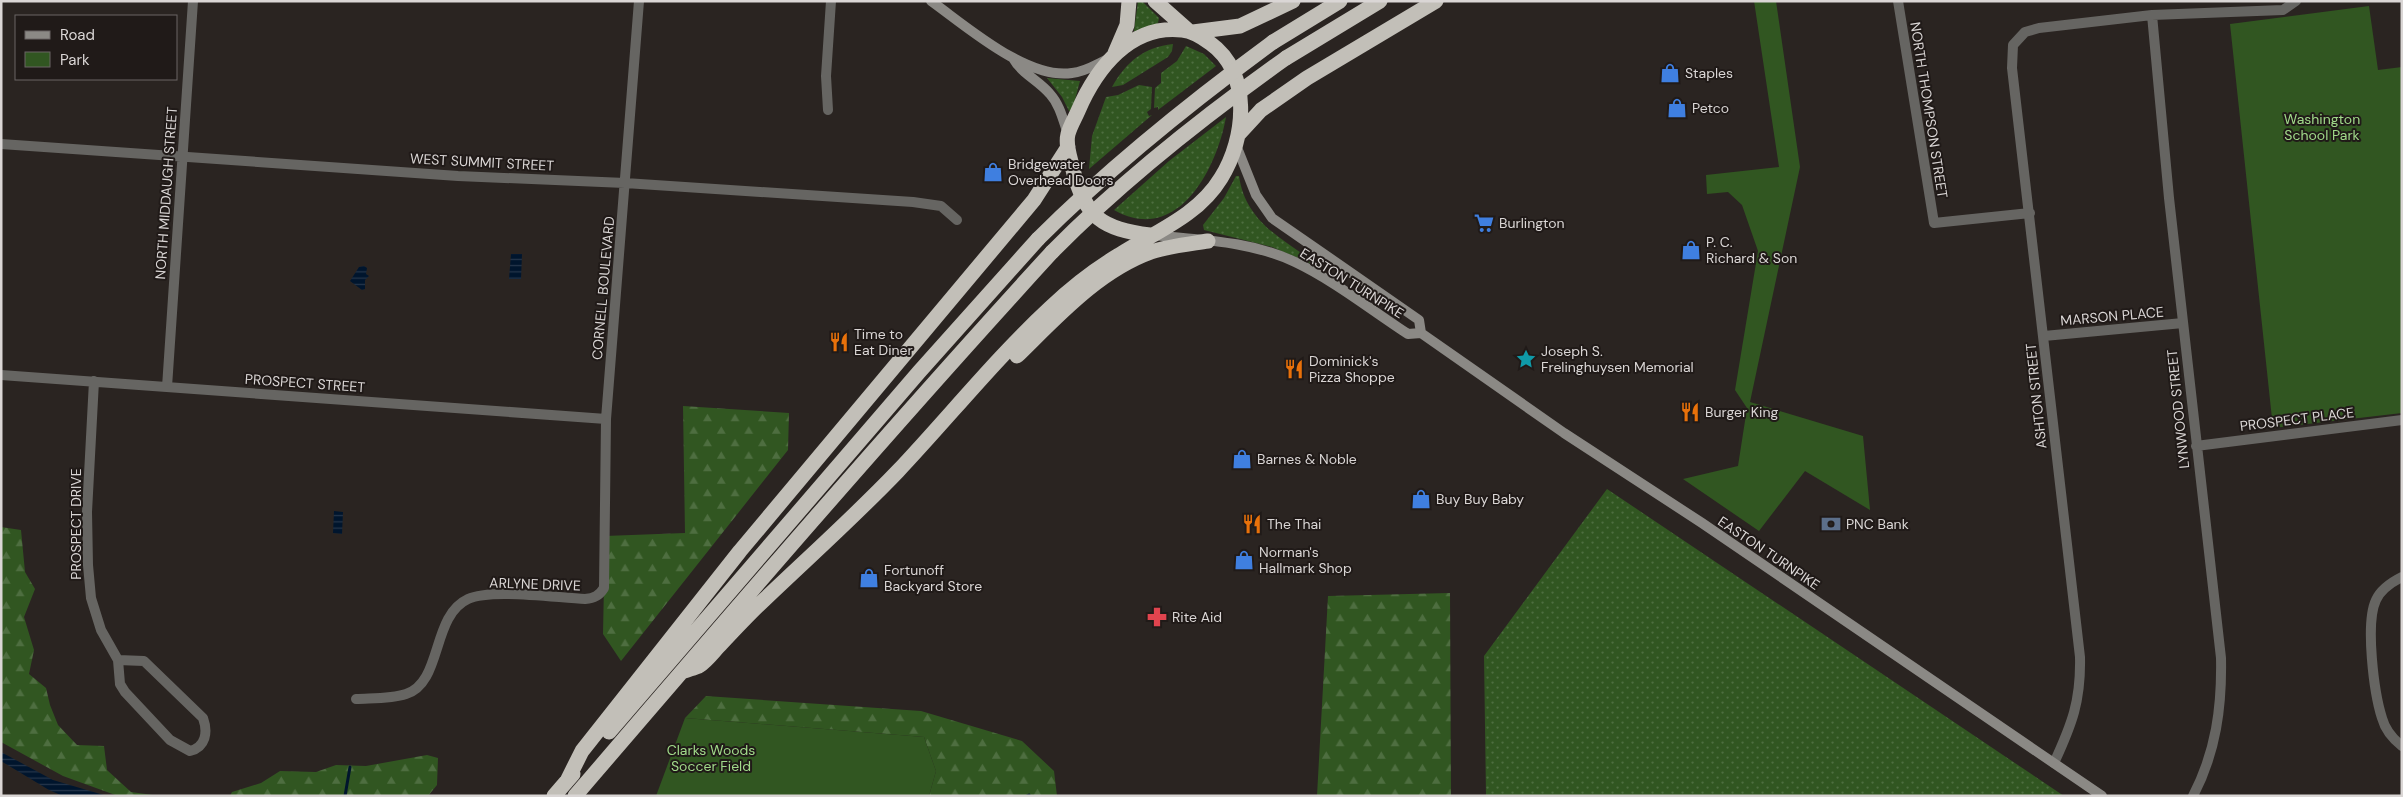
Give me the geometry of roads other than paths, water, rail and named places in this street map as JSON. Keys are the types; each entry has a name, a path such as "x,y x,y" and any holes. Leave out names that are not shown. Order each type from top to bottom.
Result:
{"highway":[{"path":"1112,57 1127,25 1129,1"},
{"path":"682,672 702,664 746,617 897,472 1049,309 1091,274 1150,235 1186,215 1205,199 1225,171 1237,140 1240,103 1235,74 1222,53 1191,31 1155,1"},
{"path":"567,781 582,751 740,551 1034,200 1068,140 1095,77 1112,57 1141,37 1154,32 1175,29 1191,31 1240,26 1292,1"},
{"path":"554,796 925,365 1038,239 1102,177 1156,130 1273,42 1340,1"},
{"path":"575,796 969,343 1052,252 1089,215 1166,147 1215,108 1286,58 1380,1"},
{"path":"1237,140 1261,110 1307,78 1436,1"},
{"path":"1068,140 1080,194 1086,206 1095,216 1118,230 1150,235"},
{"path":"985,377 1004,369 1083,294 1132,261 1164,249 1208,241"}],"main road":[{"path":"931,1 1013,58 1044,70 1062,74 1082,71 1112,57"},
{"path":"1013,58 1020,70 1050,94 1060,110 1068,140"},
{"name":"EASTON TURNPIKE","path":"1237,140 1256,195 1272,218 1418,320 1421,333"},
{"name":"EASTON TURNPIKE","path":"1150,235 1208,241 1261,250 1293,261 1313,271 1408,334 1421,333 1564,433 1702,523 2102,796"}],"street":[{"name":"NORTH MIDDAUGH STREET","path":"167,387 193,1"},
{"name":"CORNELL BOULEVARD","path":"605,577 606,419 638,1"},
{"path":"828,110 826,76 831,1"},
{"name":"NORTH THOMPSON STREET","path":"1898,1 1934,223 2030,213"},
{"path":"2152,14 2282,10 2294,3"},
{"name":"ASHTON STREET","path":"2054,763 2076,708 2080,684 2080,657 2012,55 2016,40 2031,30 2152,14"},
{"name":"LYNWOOD STREET","path":"2152,14 2183,323 2220,658 2222,692 2218,726 2211,754 2193,796"},
{"name":"WEST SUMMIT STREET","path":"1,144 458,176 625,183 912,202 941,206 957,220"},
{"name":"MARSON PLACE","path":"2044,336 2183,323"},
{"name":"PROSPECT STREET","path":"1,375 606,419"},
{"name":"PROSPECT DRIVE","path":"94,381 87,512 91,598 101,630 118,660 120,684 125,692 170,740 190,751 201,746 205,740 206,726 203,718 144,661 118,660"},
{"name":"PROSPECT PLACE","path":"2196,446 2402,420"},
{"name":"ARLYNE DRIVE","path":"356,699 406,694 422,684 445,624 456,608 468,599 489,594 585,599 601,594 605,577"},
{"path":"2402,577 2388,585 2377,598 2371,614 2370,631 2382,719 2389,733 2402,746"}],"water":[{"path":"511,254 522,254 521,279 509,279"},
{"path":"364,266 367,268 366,274 369,276 365,280 365,289 362,290 350,281 359,267"},
{"path":"334,511 343,512 342,534 333,533"},
{"path":"1,752 53,780 107,796 63,796 49,790 1,761"}],"waterway":[{"path":"345,796 350,767"}],"place":[{"name":"Staples","path":"1670,73"},
{"name":"Petco","path":"1677,108"},
{"name":"Bridgewater Overhead Doors","path":"993,172"},
{"name":"Burlington","path":"1484,223"},
{"name":"P. C. Richard & Son","path":"1691,250"},
{"name":"Time to Eat Diner","path":"839,342"},
{"name":"Joseph S. Frelinghuysen Memorial","path":"1526,359"},
{"name":"Dominick's Pizza Shoppe","path":"1294,369"},
{"name":"Burger King","path":"1690,412"},
{"name":"Barnes & Noble","path":"1242,459"},
{"name":"Buy Buy Baby","path":"1421,499"},
{"name":"The Thai","path":"1252,524"},
{"name":"PNC Bank","path":"1831,524"},
{"name":"Norman's Hallmark Shop","path":"1244,560"},
{"name":"Fortunoff Backyard Store","path":"869,578"},
{"name":"Rite Aid","path":"1157,617"}],"park label":[{"name":"Washington School Park","path":"2322,128"},
{"name":"Clarks Woods Soccer Field","path":"711,758"}]}
